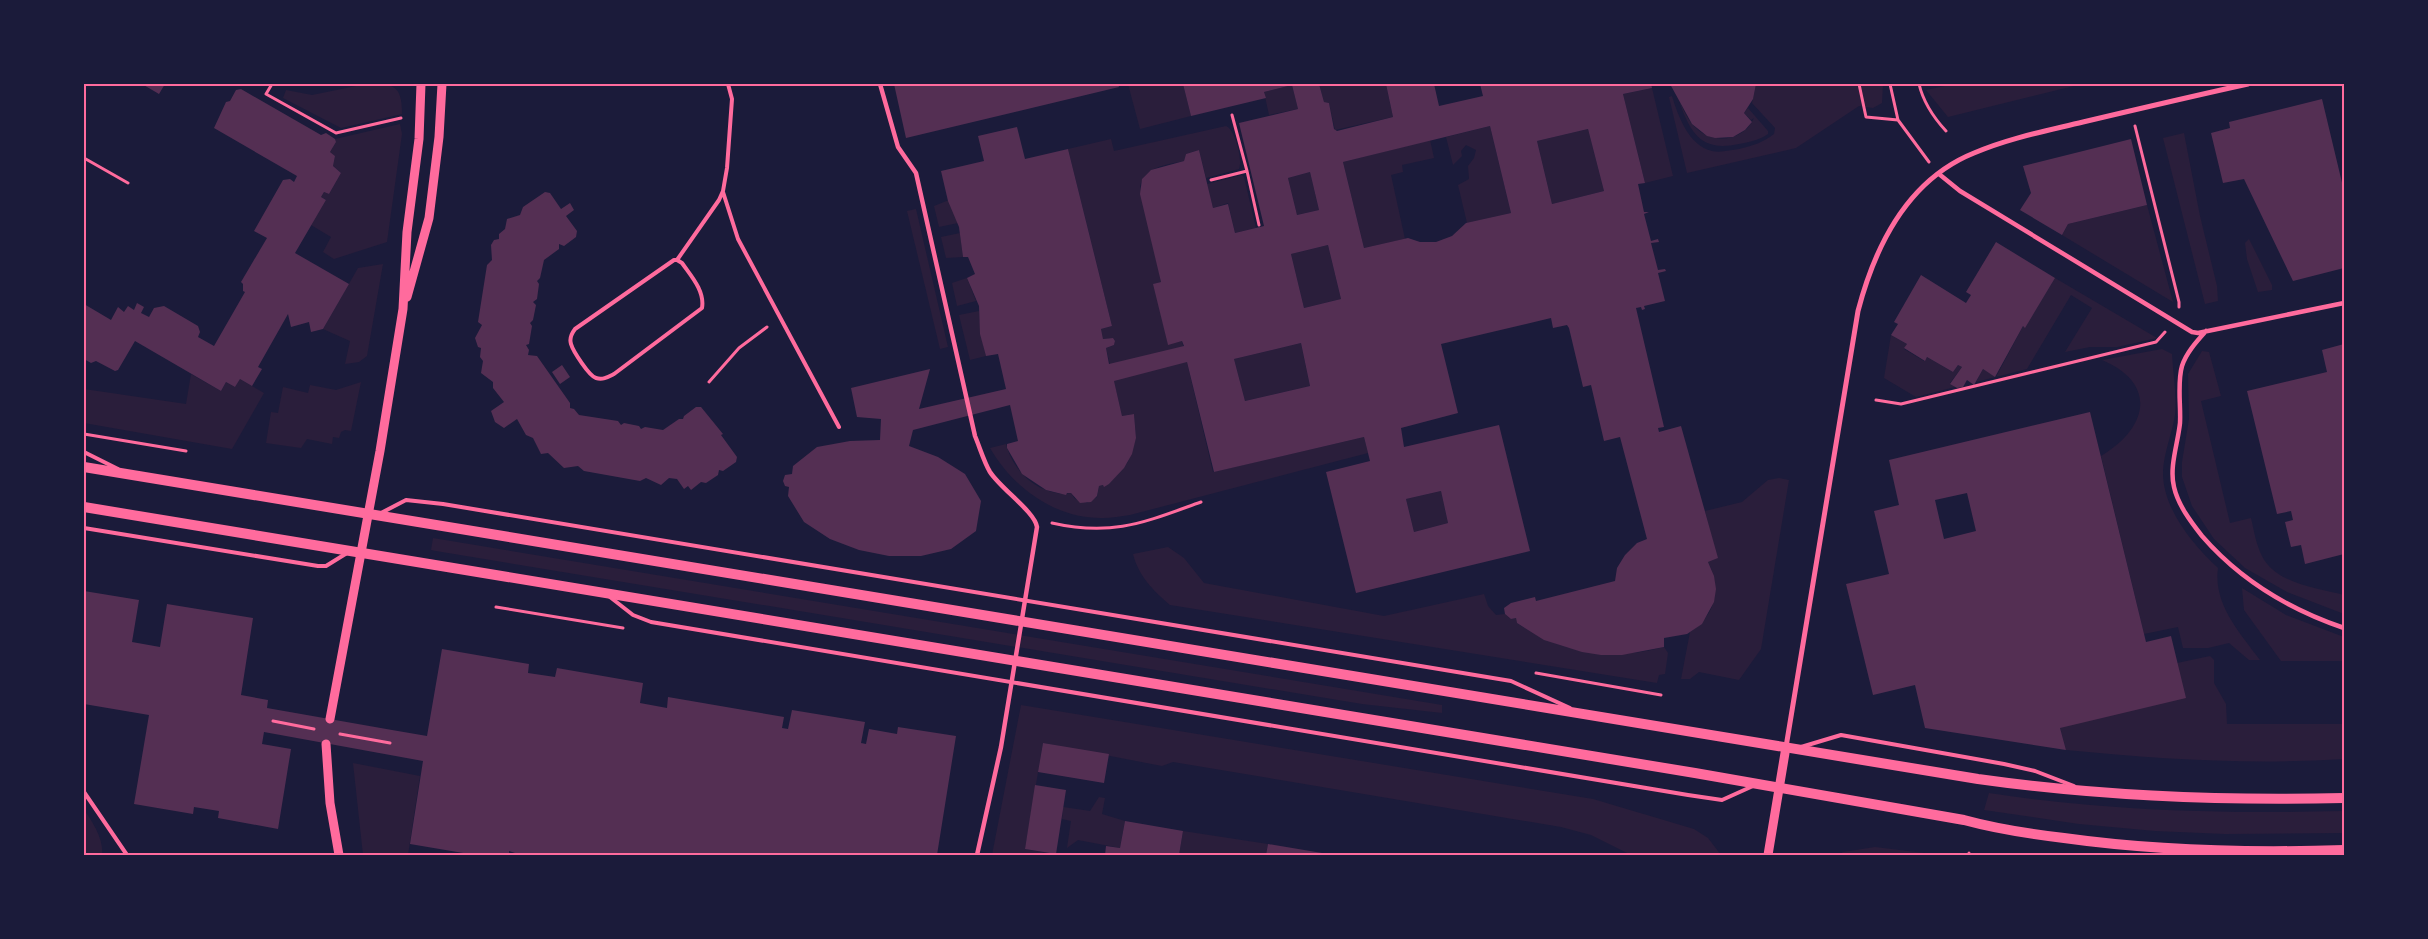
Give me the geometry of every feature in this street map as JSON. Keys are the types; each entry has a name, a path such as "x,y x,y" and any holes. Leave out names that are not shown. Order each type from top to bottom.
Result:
{"main road":[{"path":"84,467 1978,780 2088,791 2195,798 2344,798"},
{"path":"84,507 1758,784 1964,820 1998,830 2087,842 2217,851 2344,850"}],"street":[{"path":"330,719 361,553 373,514 403,309 407,232 419,138 421,84"},
{"path":"403,309 430,218 439,137 442,84"},
{"path":"880,84 898,147 916,173 975,436 990,472 1008,495 1036,520 1037,527 1000,747 977,855"},
{"path":"1768,855 1779,788 1790,748 1836,431 1864,288 1881,243 1898,214 1918,190 1972,153 2010,140 2248,84"},
{"path":"1939,174 1960,191 2192,332 2344,303"},
{"path":"2206,330 2182,365 2180,421 2172,476 2174,488 2181,504 2192,524 2217,553 2245,578 2278,601 2344,628"},
{"path":"326,744 330,803 339,855"}],"lane":[{"path":"677,260 682,263 700,290 704,300 702,308 614,374 605,378 596,378 589,374 570,343 571,335 575,329 674,260 677,260 719,200 727,168 732,98 728,84"},
{"path":"722,192 738,239 839,427"},
{"path":"84,452 129,474"},
{"path":"373,514 406,500 443,504 1511,681 1583,714"},
{"path":"84,528 318,566 326,566 350,552"},
{"path":"606,594 633,614 651,622 1688,795 1726,799 1758,784"},
{"path":"1790,748 1841,736 2004,764 2035,771 2088,791"},
{"path":"84,792 127,855"}],"path":[{"path":"272,84 266,94 336,133 401,118"},
{"path":"1859,84 1866,117 1898,120"},
{"path":"1890,84 1898,120 1939,174"},
{"path":"1919,84 1921,92 1938,122 1946,130"},
{"path":"1876,400 1901,404 2156,342 2163,336 2178,309 2179,302 2131,111"},
{"path":"1232,115 1259,225"},
{"path":"84,158 128,183"},
{"path":"1211,180 1247,171"},
{"path":"708,382 740,348 780,318"},
{"path":"84,434 186,451"},
{"path":"1036,520 1092,529 1119,528 1202,502"}],"shaded area":[{"path":"366,84 383,84 398,91 402,104 402,114 341,128 283,98 286,90 312,95"},
{"path":"1128,84 1183,84 1191,116 1140,129"},
{"path":"1319,84 1386,84 1393,117 1335,130 1329,103 1324,102"},
{"path":"1756,84 1883,84 1882,103 1873,108 1859,106 1796,148 1687,173 1669,97 1672,96 1681,121 1697,143 1712,151 1729,151 1753,145 1774,134 1775,128 1752,103"},
{"path":"1954,84 2082,84 1948,117 1926,90"},
{"path":"1292,85 1298,109 1269,115 1264,92"},
{"path":"1652,88 1673,176 1645,183 1623,94"},
{"path":"1679,101 1693,125 1711,137 1728,138 1743,132 1754,118 1751,120 1744,113 1748,108 1768,131 1768,134 1750,142 1726,146 1706,143 1693,131"},
{"path":"400,124 402,134 387,242 334,259 323,252 331,237 311,225 326,200 321,197 324,192 329,194 341,173 333,166 335,156 330,152 336,142 335,139"},
{"path":"1226,126 1232,133 1237,145 1240,159 1239,169 1206,178 1199,150 1186,154 1184,161 1164,165 1152,170 1143,179 1140,186 1161,282 1154,284 1168,344 1182,341 1213,472 1364,437 1368,453 1130,515 1106,518 1086,517 1053,507 1023,488 1000,463 990,448 1006,444 1018,469 1031,482 1048,491 1061,494 1071,493 1075,499 1087,503 1097,497 1099,486 1109,484 1128,462 1136,438 1134,414 1122,416 1106,348 1114,345 1115,341 1113,338 1103,339 1101,329 1112,326 1068,149 1111,139 1114,151"},
{"path":"1490,126 1511,213 1467,223 1458,185 1469,179 1468,166 1474,158 1476,150 1466,145 1461,151 1462,156 1453,165 1446,137"},
{"path":"1588,129 1604,191 1552,204 1537,141"},
{"path":"2184,133 2200,216 2217,286 2218,301 2205,304 2163,138"},
{"path":"1430,140 1434,158 1402,165 1403,172 1391,175 1405,239 1364,248 1343,162"},
{"path":"1310,172 1319,210 1297,215 1288,178"},
{"path":"1242,175 1256,228 1235,233 1228,203 1213,208 1207,184"},
{"path":"949,200 958,223 939,227 934,206"},
{"path":"2147,205 2173,302 2062,235 2068,224"},
{"path":"916,209 948,347 940,349 907,211"},
{"path":"960,233 963,257 946,258 941,237"},
{"path":"2249,239 2272,285 2272,290 2258,292 2247,259 2245,243"},
{"path":"1328,245 1341,299 1304,308 1291,254"},
{"path":"383,264 367,356 359,362 345,364 350,341 323,329 358,268"},
{"path":"967,278 976,301 957,306 952,283"},
{"path":"2055,278 2157,338 2117,347 2090,347 2065,352 2092,308 2071,295 2027,369 1996,377 2023,326 2025,327"},
{"path":"979,311 981,335 986,356 970,360 959,315"},
{"path":"1891,335 1907,344 1904,349 1924,361 1927,357 1953,372 1958,365 1962,367 1950,383 1955,387 1916,397 1884,378"},
{"path":"1301,343 1310,386 1245,401 1234,359"},
{"path":"2162,349 2172,354 2176,400 2175,415 2163,471 2168,499 2173,512 2189,537 2218,568 2220,594 2224,606 2237,629 2260,660 2249,660 2229,643 2208,648 2183,648 2178,627 2144,634 2101,456 2117,445 2129,433 2137,420 2140,407 2139,394 2132,381 2120,370 2102,360"},
{"path":"2202,351 2209,352 2221,396 2201,401 2230,523 2251,518 2258,547 2268,565 2287,579 2344,595 2344,614 2287,592 2245,568 2214,539 2192,506 2182,477 2182,462 2189,419 2188,374"},
{"path":"1983,369 1996,377 1976,382"},
{"path":"191,374 221,391 226,382 235,387 240,379 264,393 232,449 84,423 84,389 186,404"},
{"path":"361,382 351,431 345,430 341,432 339,438 333,437 332,444 307,439 301,448 266,443 271,412 278,413 283,387 308,393 310,385 336,390"},
{"path":"1779,478 1789,480 1761,649 1739,680 1699,672 1690,679 1681,679 1690,632 1699,626 1714,601 1715,582 1708,562 1717,558 1705,511 1742,502 1768,480"},
{"path":"1441,491 1448,523 1414,532 1406,499"},
{"path":"433,538 1442,705 1442,713 1362,704 436,551 431,550"},
{"path":"1168,547 1184,558 1204,583 1384,616 1484,594 1488,606 1496,615 1505,614 1511,619 1516,618 1517,623 1534,634 1570,648 1588,652 1625,654 1664,647 1668,653 1665,674 1659,675 1657,683 1170,605 1152,588 1143,576 1133,554"},
{"path":"2242,588 2286,615 2344,637 2344,661 2281,661 2244,610"},
{"path":"2210,656 2214,660 2214,683 2226,704 2227,724 2344,724 2344,759 2309,761 2205,760 2066,750 2060,728 2177,663"},
{"path":"1021,705 1593,799 1694,829 1708,838 1721,855 1631,855 1591,835 1561,827 1173,762 1162,766 1043,743 1025,849 1059,855 992,855"},
{"path":"353,763 420,776 408,855 363,855"},
{"path":"1989,793 2077,804 2166,810 2344,811 2344,833 2225,834 2155,831 2079,824 1984,810"},
{"path":"1099,797 1105,798 1102,814 1125,821 1120,848 1078,840 1067,848 1071,821 1062,819 1063,807 1090,811"},
{"path":"84,810 100,837 102,855 84,855"},
{"path":"1183,831 1268,844 1266,855 1179,855"},
{"path":"1875,847 1941,855 1838,855 1843,852"}],"building":[{"path":"142,84 165,84 159,94"},
{"path":"894,84 1118,84 1119,87 906,138"},
{"path":"1183,84 1319,84 1324,102 1329,103 1334,129 1337,131 1393,117 1386,84 1434,84 1439,106 1483,96 1480,84 1651,84 1652,88 1623,94 1645,183 1638,184 1644,212 1649,212 1644,214 1651,241 1658,239 1659,242 1651,243 1658,270 1665,269 1666,271 1658,273 1665,301 1644,306 1645,309 1642,310 1641,307 1636,308 1664,427 1658,428 1659,432 1681,426 1718,558 1708,562 1714,576 1716,589 1714,602 1702,624 1687,634 1664,638 1664,647 1622,655 1601,655 1582,652 1544,640 1517,623 1516,618 1511,619 1505,614 1504,608 1511,603 1535,597 1536,601 1615,581 1617,568 1625,555 1637,543 1647,539 1620,437 1604,441 1591,385 1583,387 1569,328 1567,325 1553,328 1551,318 1441,344 1458,413 1401,428 1404,447 1499,425 1530,551 1356,593 1326,472 1370,461 1364,437 1214,472 1187,362 1114,381 1122,416 1134,414 1136,438 1132,454 1124,468 1109,484 1104,487 1103,485 1099,486 1097,496 1091,502 1080,503 1071,493 1066,495 1046,490 1022,474 1007,448 1007,444 1018,441 1010,405 913,430 909,446 938,457 965,474 981,501 976,531 951,549 921,556 889,556 859,550 830,539 804,522 788,496 789,487 785,486 783,481 785,475 792,474 793,466 817,447 850,441 880,440 881,419 857,417 851,388 930,369 919,409 1006,389 998,354 986,356 980,334 979,306 967,278 975,274 968,257 963,257 959,227 948,201 941,171 984,161 978,136 1017,127 1025,159 1068,149 1112,326 1101,329 1103,339 1113,338 1115,341 1114,345 1106,348 1109,364 1184,346 1182,341 1168,345 1153,284 1161,282 1140,194 1142,179 1151,170 1184,161 1186,154 1199,150 1213,208 1228,204 1235,233 1264,226 1239,123 1298,109 1292,85 1264,92 1266,98 1191,116","holes":["1490,126 1511,213 1466,223 1452,236 1436,242 1420,242 1408,238 1364,248 1343,162","1588,129 1604,191 1552,204 1537,141","1310,172 1319,210 1297,215 1288,178","1328,245 1341,299 1304,308 1291,254","1301,343 1310,386 1245,401 1234,359","1441,491 1448,523 1414,532 1406,499"]},
{"path":"1670,84 1756,84 1753,99 1744,113 1752,122 1745,130 1733,137 1715,138 1707,136 1692,124"},
{"path":"241,89 321,135 326,133 335,139 336,142 330,152 335,156 333,166 341,173 329,194 324,192 321,197 326,200 295,253 349,284 323,329 311,332 309,322 291,327 288,314 258,367 262,369 252,386 240,379 235,387 226,382 221,391 135,341 118,370 115,371 96,361 91,363 84,359 84,304 111,320 118,307 124,312 128,306 134,310 137,303 144,307 141,313 149,317 154,308 164,306 198,326 200,332 198,337 214,346 245,292 241,282 267,238 254,231 283,180 290,179 294,182 297,176 214,128 226,102 230,101 236,90"},
{"path":"2322,99 2344,191 2344,268 2293,281 2244,179 2223,183 2211,133 2230,128 2229,122"},
{"path":"2131,139 2147,205 2068,224 2062,235 2020,210 2031,193 2023,166"},
{"path":"545,192 550,193 561,209 570,203 574,210 566,216 577,231 576,237 564,246 559,244 559,249 544,260 540,278 537,281 539,284 537,299 533,302 536,305 533,320 530,323 532,326 529,344 526,345 529,350 528,355 537,356 570,403 570,408 574,409 579,415 618,421 621,425 624,423 639,426 641,429 645,427 663,430 679,419 683,419 684,416 696,407 701,407 723,434 721,435 737,457 736,462 723,471 719,470 718,475 706,483 701,482 691,490 688,486 684,489 677,479 669,478 661,485 646,478 640,481 584,471 578,466 564,468 548,453 541,454 533,438 526,435 517,419 504,428 495,422 491,411 504,402 493,388 493,382 481,373 483,361 480,357 481,348 478,347 475,338 482,325 478,322 487,265 492,260 491,245 494,240 499,239 499,234 505,229 507,219 520,215 523,207"},
{"path":"1996,242 2055,278 2025,328 2023,326 1995,377 1983,369 1974,385 1967,380 1963,387 1957,388 1950,384 1962,367 1958,365 1953,372 1927,357 1925,361 1904,348 1907,344 1891,335 1898,324 1894,322 1921,275 1966,303 1971,295 1966,292"},
{"path":"2344,344 2344,554 2305,564 2301,545 2291,547 2285,522 2293,520 2291,511 2277,514 2247,391 2327,372 2322,350"},
{"path":"562,365 570,377 560,384 552,372"},
{"path":"2090,412 2146,642 2171,636 2186,698 2060,728 2066,750 1925,728 1915,685 1873,695 1846,584 1889,574 1874,511 1899,505 1889,460","holes":["1967,493 1976,531 1944,539 1935,500"]},
{"path":"84,591 139,600 132,642 160,647 167,604 253,618 241,695 268,700 267,708 427,736 442,649 529,664 528,673 555,677 557,668 643,683 640,703 667,708 668,697 784,717 782,728 788,729 792,710 865,722 861,743 866,744 869,729 897,734 898,727 956,736 937,855 514,855 515,853 509,851 509,855 475,855 410,844 423,761 264,732 262,744 291,749 278,829 218,818 219,811 194,807 193,814 134,804 149,715 84,704"},
{"path":"1043,743 1109,754 1104,783 1038,772"},
{"path":"1035,785 1066,790 1056,854 1025,849"},
{"path":"1125,821 1183,831 1179,855 1105,855 1106,846 1120,848"},
{"path":"1268,844 1328,854 1328,855 1266,855"}]}
